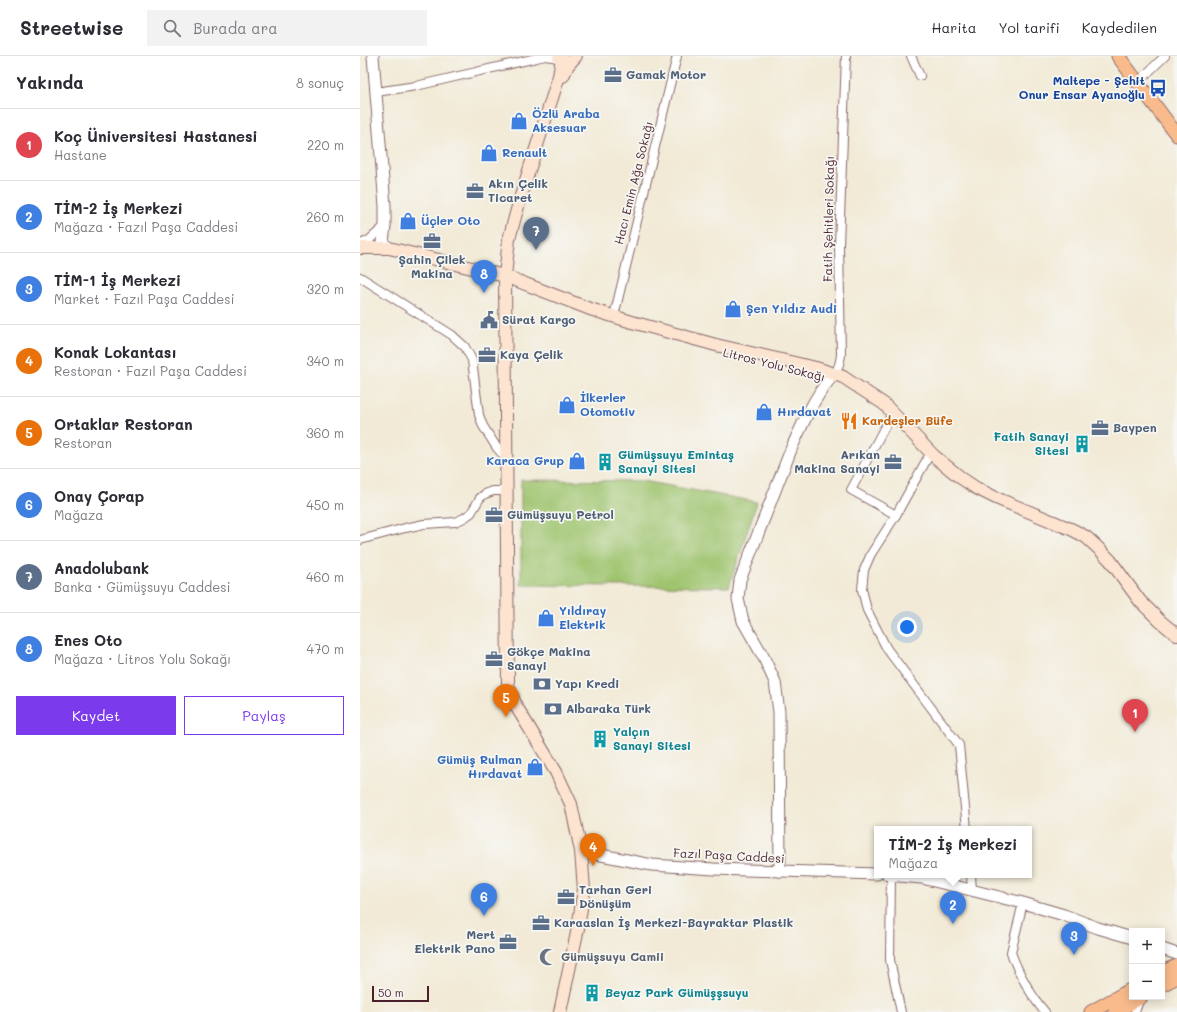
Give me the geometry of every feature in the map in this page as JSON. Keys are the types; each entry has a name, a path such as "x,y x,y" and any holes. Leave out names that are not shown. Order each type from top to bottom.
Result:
{"main road":[{"path":"539,139 568,65 576,56"},
{"path":"1118,56 1177,135"},
{"path":"560,57 562,62 559,76 508,239 505,276 508,685 516,706 556,772 571,804 581,851 584,889 578,928 560,1012"},
{"name":"Litros Yolu Sokağı","path":"360,248 389,248 505,276 510,283 526,292 613,320 638,331 729,354 812,372 843,377 884,404 934,456 971,485 1003,502 1073,530 1105,563 1135,606 1177,644"},
{"name":"Litros Yolu Sokağı","path":"833,376 843,385 868,401 889,419 927,459 955,482 982,499 1012,513 1069,536 1083,540 1097,547 1110,560 1140,601 1177,635"},
{"path":"1165,972 1177,966"},
{"path":"1165,974 1177,976"},
{"path":"1091,1012 1129,991"},
{"path":"1105,1012 1113,1005 1129,997"},
{"path":"1115,1012 1136,1000"}],"street":[{"path":"373,56 385,206 383,242 389,248"},
{"path":"376,92 416,86 545,56 560,57"},
{"name":"Hacı Emin Ağa Sokağı","path":"613,320 677,56"},
{"name":"Fatih Şehitleri Sokağı","path":"833,376 840,362 841,355 839,245 846,56"},
{"path":"911,56 920,76"},
{"path":"1137,83 1165,56"},
{"path":"360,244 368,241 385,226"},
{"path":"360,277 452,335 465,346 472,360 479,414 483,426 497,448 506,458"},
{"path":"780,871 779,712 776,689 764,658 742,621 738,599 740,580 802,425 825,385 833,376"},
{"path":"889,419 851,490 896,515"},
{"path":"927,459 896,515 871,554 864,570 862,589 867,610 887,649 959,745 967,826"},
{"path":"360,540 424,524 456,522 471,513 480,498 485,494 492,491 506,491"},
{"name":"Fazıl Paşa Caddesi","path":"581,851 652,865 714,869 874,874"},
{"path":"891,878 890,960 901,1012"},
{"path":"922,878 1023,903 1129,937"},
{"path":"971,878 972,891"},
{"path":"1023,903 1011,952 1029,990 1045,1012"},
{"path":"1165,950 1177,954"},
{"path":"1135,1012 1140,1000"}],"green space":[{"path":"521,480 643,481 757,502 729,587 521,585"}],"place":[{"name":"Gamak Motor","path":"613,75"},
{"name":"Maltepe - Şehit Onur Ensar Ayanoğlu","path":"1158,88"},
{"name":"Özlü Araba Aksesuar","path":"519,121"},
{"name":"Renault","path":"489,153"},
{"name":"Akın Çelik Ticaret","path":"475,191"},
{"name":"Üçler Oto","path":"408,221"},
{"name":"Şahin Çilek Makina","path":"432,241"},
{"name":"Anadolubank","path":"536,250"},
{"name":"Enes Oto","path":"484,293"},
{"name":"Şen Yıldız Audi","path":"733,309"},
{"name":"Sürat Kargo","path":"489,320"},
{"name":"Kaya Çelik","path":"487,355"},
{"name":"İlkerler Otomotiv","path":"567,405"},
{"name":"Hırdavat","path":"764,412"},
{"name":"Kardeşler Büfe","path":"849,421"},
{"name":"Baypen","path":"1100,428"},
{"name":"Fatih Sanayi Sitesi","path":"1082,444"},
{"name":"Karaca Grup","path":"577,461"},
{"name":"Gümüşsuyu Emintaş Sanayi Sitesi","path":"605,462"},
{"name":"Arıkan Makina Sanayi","path":"893,462"},
{"name":"Gümüşsuyu Petrol","path":"494,515"},
{"name":"Yıldıray Elektrik","path":"546,618"},
{"name":"Gökçe Makina Sanayi","path":"494,659"},
{"name":"Yapı Kredi","path":"542,684"},
{"name":"Albaraka Türk","path":"553,709"},
{"name":"Ortaklar Restoran","path":"506,717"},
{"name":"Koç Üniversitesi Hastanesi","path":"1135,732"},
{"name":"Yalçın Sanayi Sitesi","path":"600,739"},
{"name":"Gümüş Rulman Hırdavat","path":"535,767"},
{"name":"Konak Lokantası","path":"593,866"},
{"name":"Tarhan Geri Dönüşüm","path":"566,897"},
{"name":"Onay Çorap","path":"484,916"},
{"name":"Karaaslan İş Merkezi-Bayraktar Plastik","path":"541,923"},
{"name":"TİM-2 İş Merkezi","path":"953,924"},
{"name":"Mert Elektrik Pano","path":"508,942"},
{"name":"TİM-1 İş Merkezi","path":"1074,955"},
{"name":"Gümüşsuyu Camii","path":"548,957"},
{"name":"Beyaz Park Gümüşşsuyu","path":"592,993"}]}
